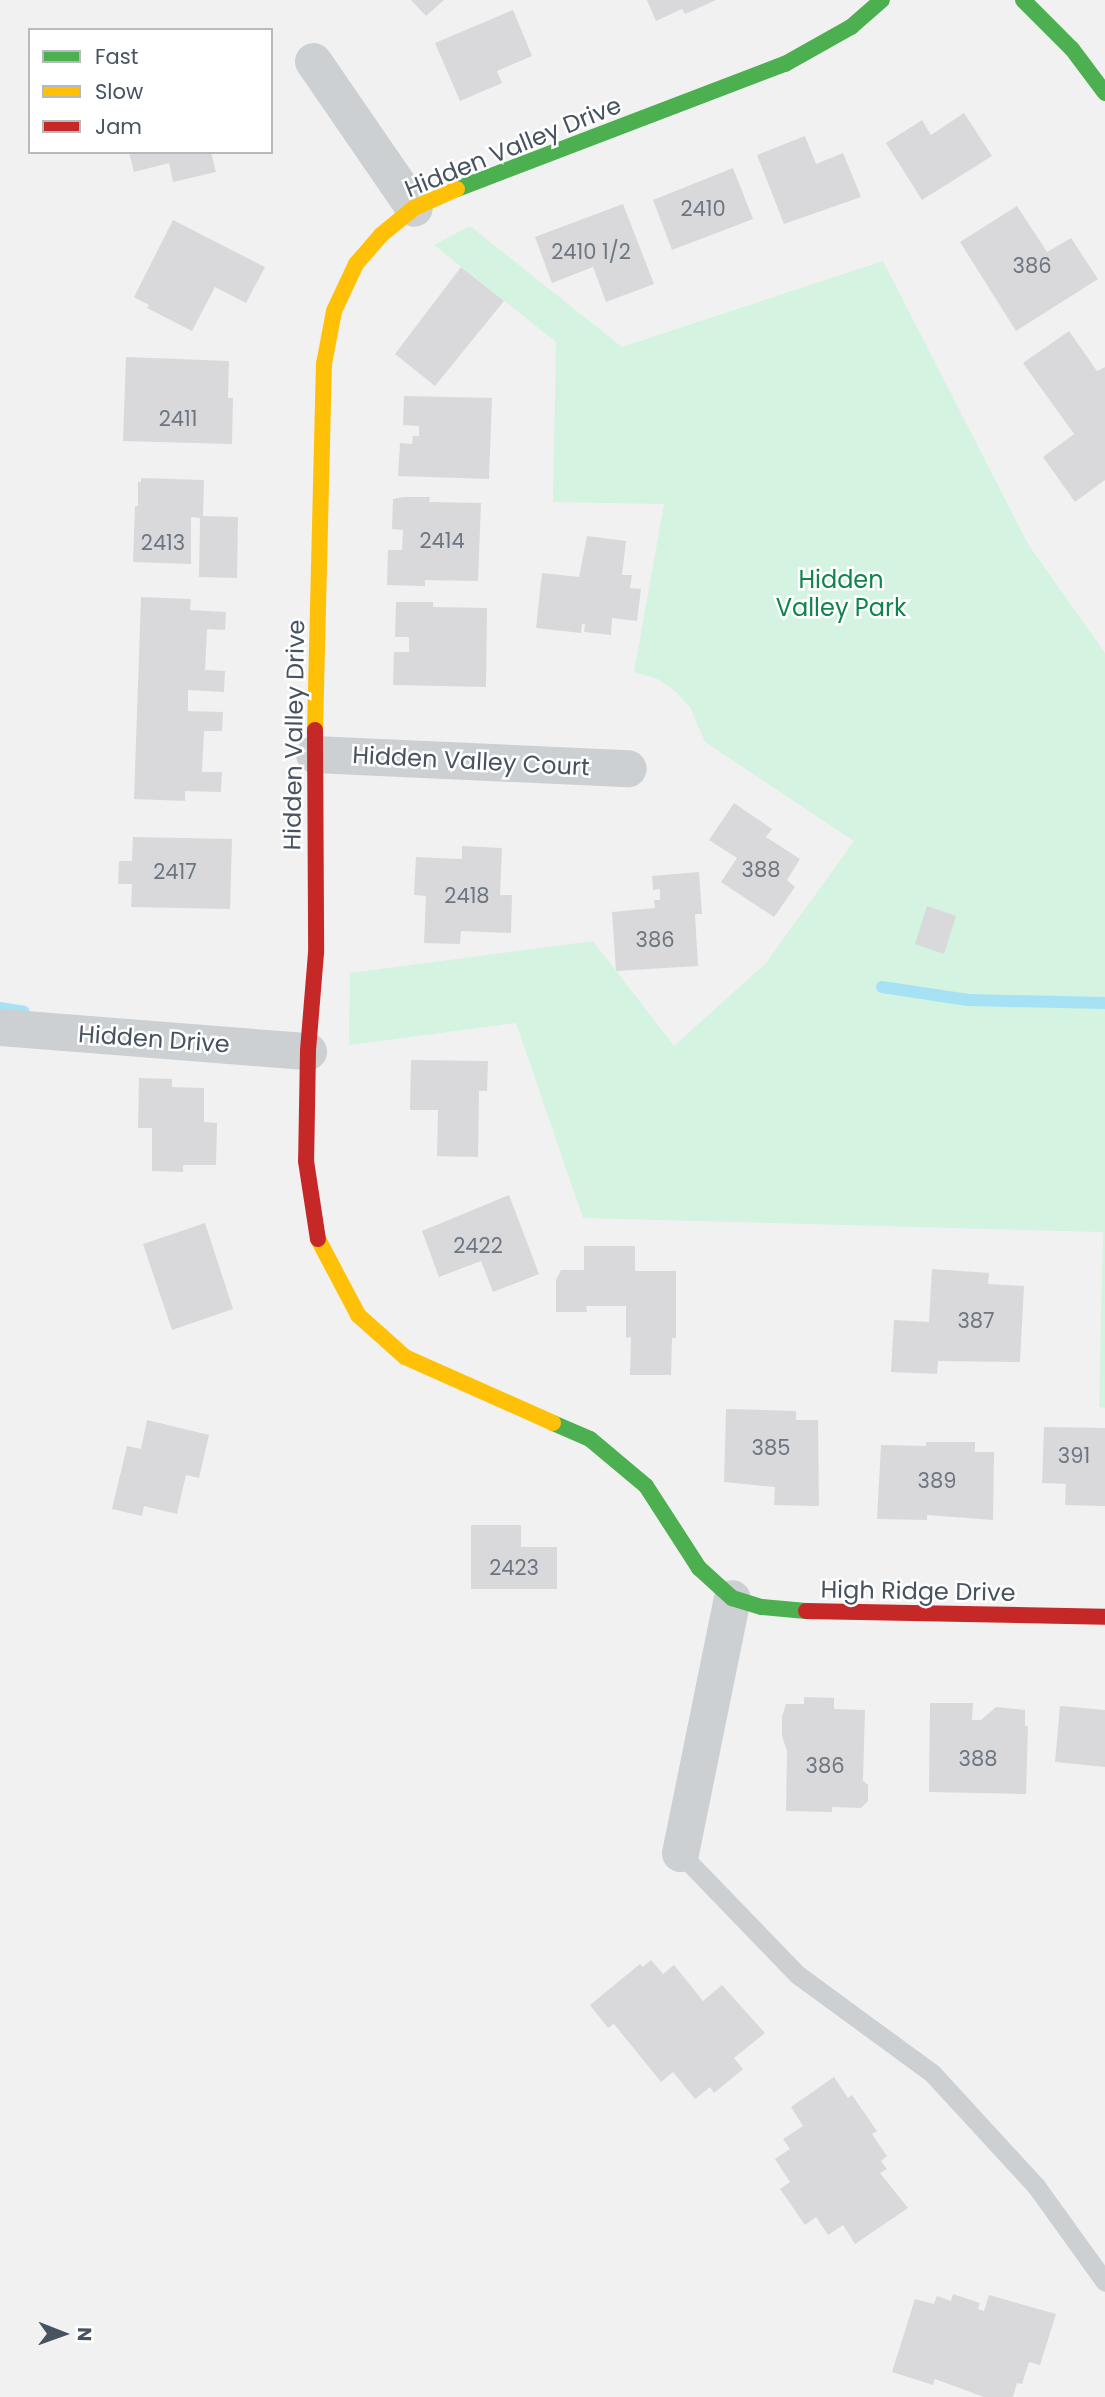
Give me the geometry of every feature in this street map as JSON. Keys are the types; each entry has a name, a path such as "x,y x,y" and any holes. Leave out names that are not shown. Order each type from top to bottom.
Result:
{"street":[{"name":"Hidden Valley Drive","path":"732,1598 699,1568 646,1486 590,1439 405,1357 358,1315 319,1246 306,1161 308,1051 316,953 314,754 324,364 334,311 356,264 381,235 414,208 475,181 785,64 851,27 882,0"},
{"path":"1023,0 1072,49 1105,93"},
{"path":"313,61 414,208"},
{"name":"Hidden Valley Court","path":"314,754 628,768"},
{"name":"Hidden Drive","path":"0,1027 308,1051"},
{"path":"680,1853 732,1598"},
{"name":"High Ridge Drive","path":"732,1598 762,1607 796,1611 1105,1618"}],"lane":[{"path":"680,1853 798,1975 932,2073 1036,2186 1105,2282"}],"green space":[{"name":"Hidden Valley Park","path":"470,226 622,347 883,261 1028,544 1105,653 1105,1408 1099,1407 1103,1232 583,1218 516,1023 349,1045 350,973 593,941 674,1046 766,963 854,841 705,742 690,707 675,691 658,679 634,672 664,504 553,502 556,342 434,245"}],"building":[{"path":"411,0 444,0 426,16"},
{"path":"647,0 716,0 685,14 682,9 656,21"},
{"path":"513,10 532,56 497,71 502,83 460,101 435,43"},
{"path":"964,113 992,156 922,200 886,143 922,120 931,135"},
{"path":"805,136 816,164 843,153 861,197 784,224 757,155"},
{"path":"130,154 212,154 216,172 173,182 169,163 134,172"},
{"path":"733,168 753,219 672,250 653,200"},
{"path":"623,204 654,284 606,302 593,267 552,283 535,237"},
{"path":"1017,206 1047,252 1071,238 1098,279 1016,331 960,242"},
{"path":"173,220 265,267 246,303 215,287 192,331 147,308 149,305 134,297"},
{"path":"461,267 504,301 435,386 395,354"},
{"path":"1069,331 1097,371 1105,367 1105,480 1075,502 1043,457 1074,434 1023,363"},
{"path":"126,357 229,361 228,398 233,398 232,444 123,441"},
{"path":"404,396 492,398 489,479 398,476 400,443 412,444 413,436 419,436 419,426 403,425"},
{"path":"141,478 204,480 203,516 238,517 237,578 199,577 200,518 191,517 191,564 133,562 135,506 138,506 138,482 141,482"},
{"path":"430,497 429,502 481,503 478,581 425,580 425,586 387,585 388,550 402,550 403,530 392,529 393,499"},
{"path":"587,536 626,541 622,575 632,575 630,588 641,589 637,621 612,618 611,635 584,632 585,624 582,624 581,633 536,628 542,573 579,577"},
{"path":"141,597 191,599 190,610 226,612 225,630 207,629 205,670 225,671 224,692 188,690 188,711 223,712 222,731 204,731 202,772 222,772 221,792 185,791 185,801 134,799"},
{"path":"396,602 433,602 433,607 487,608 486,687 393,685 394,652 409,652 409,637 395,637"},
{"path":"734,803 772,829 766,837 800,859 787,880 795,887 774,917 721,882 737,858 709,840"},
{"path":"133,837 232,839 230,909 131,907 132,884 118,884 119,861 132,861"},
{"path":"462,846 502,848 500,895 512,895 511,933 461,931 460,944 424,943 426,896 414,895 416,857 462,859"},
{"path":"699,872 702,914 695,914 698,966 616,971 612,912 655,908 654,900 660,900 660,889 653,890 652,876"},
{"path":"927,906 956,916 944,954 915,944"},
{"path":"411,1060 488,1061 487,1091 479,1091 478,1157 437,1156 438,1110 410,1110"},
{"path":"139,1078 172,1079 172,1087 204,1088 204,1122 217,1123 216,1165 183,1165 183,1172 152,1171 152,1128 138,1128"},
{"path":"509,1195 539,1274 493,1292 481,1261 439,1277 422,1231"},
{"path":"205,1223 233,1309 172,1330 143,1244"},
{"path":"584,1246 635,1246 635,1271 676,1271 676,1338 672,1338 671,1375 630,1375 631,1337 626,1338 626,1306 586,1306 587,1312 556,1312 556,1280 561,1270 584,1270"},
{"path":"932,1269 989,1273 988,1284 1024,1286 1020,1362 938,1361 937,1374 891,1372 894,1320 929,1322"},
{"path":"726,1409 796,1411 796,1420 818,1420 819,1506 774,1505 775,1487 724,1482"},
{"path":"147,1420 209,1435 199,1478 186,1475 177,1514 144,1506 142,1516 112,1509 127,1446 141,1449"},
{"path":"1044,1427 1105,1428 1105,1506 1065,1505 1066,1484 1042,1483"},
{"path":"926,1442 975,1442 975,1452 994,1452 993,1520 927,1515 927,1520 877,1519 881,1445 926,1446"},
{"path":"471,1525 521,1525 521,1547 557,1547 557,1589 471,1589"},
{"path":"804,1697 834,1698 834,1709 865,1710 863,1781 868,1785 868,1801 861,1808 832,1807 832,1812 786,1811 787,1751 782,1736 782,1717 786,1704 804,1704"},
{"path":"930,1703 973,1703 972,1720 981,1720 996,1707 1025,1710 1025,1726 1028,1726 1026,1794 929,1792"},
{"path":"1060,1706 1105,1710 1105,1767 1055,1762"},
{"path":"651,1960 663,1974 674,1965 703,2001 722,1985 765,2033 734,2058 743,2069 714,2093 710,2087 695,2099 673,2072 661,2082 614,2024 608,2028 590,2005 640,1964 643,1967"},
{"path":"834,2077 848,2098 852,2095 877,2131 872,2134 887,2156 881,2161 887,2169 880,2173 908,2208 855,2244 843,2225 828,2235 816,2217 805,2225 780,2189 790,2182 775,2159 790,2149 783,2139 803,2126 791,2107"},
{"path":"953,2294 980,2303 978,2309 984,2311 989,2295 1056,2314 1040,2365 1029,2362 1022,2384 1017,2383 1013,2397 984,2397 935,2379 933,2385 892,2372 915,2299 934,2304 937,2296 951,2301"}],"waterway":[{"path":"882,987 968,1000 1105,1003"},
{"path":"0,1008 24,1012"}],"traffic: fast":[{"path":"457,189 785,64 851,27 882,0"},
{"path":"1023,0 1072,49 1105,93"},
{"path":"553,1423 590,1439 646,1486 699,1568 732,1598 762,1607 806,1611"}],"traffic: slow":[{"path":"315,730 324,364 334,311 356,264 381,235 414,208 457,189"},
{"path":"318,1239 358,1315 405,1357 553,1423"}],"traffic: jam":[{"path":"315,730 316,953 308,1051 306,1161 318,1239"},
{"path":"806,1611 1105,1617"}]}
